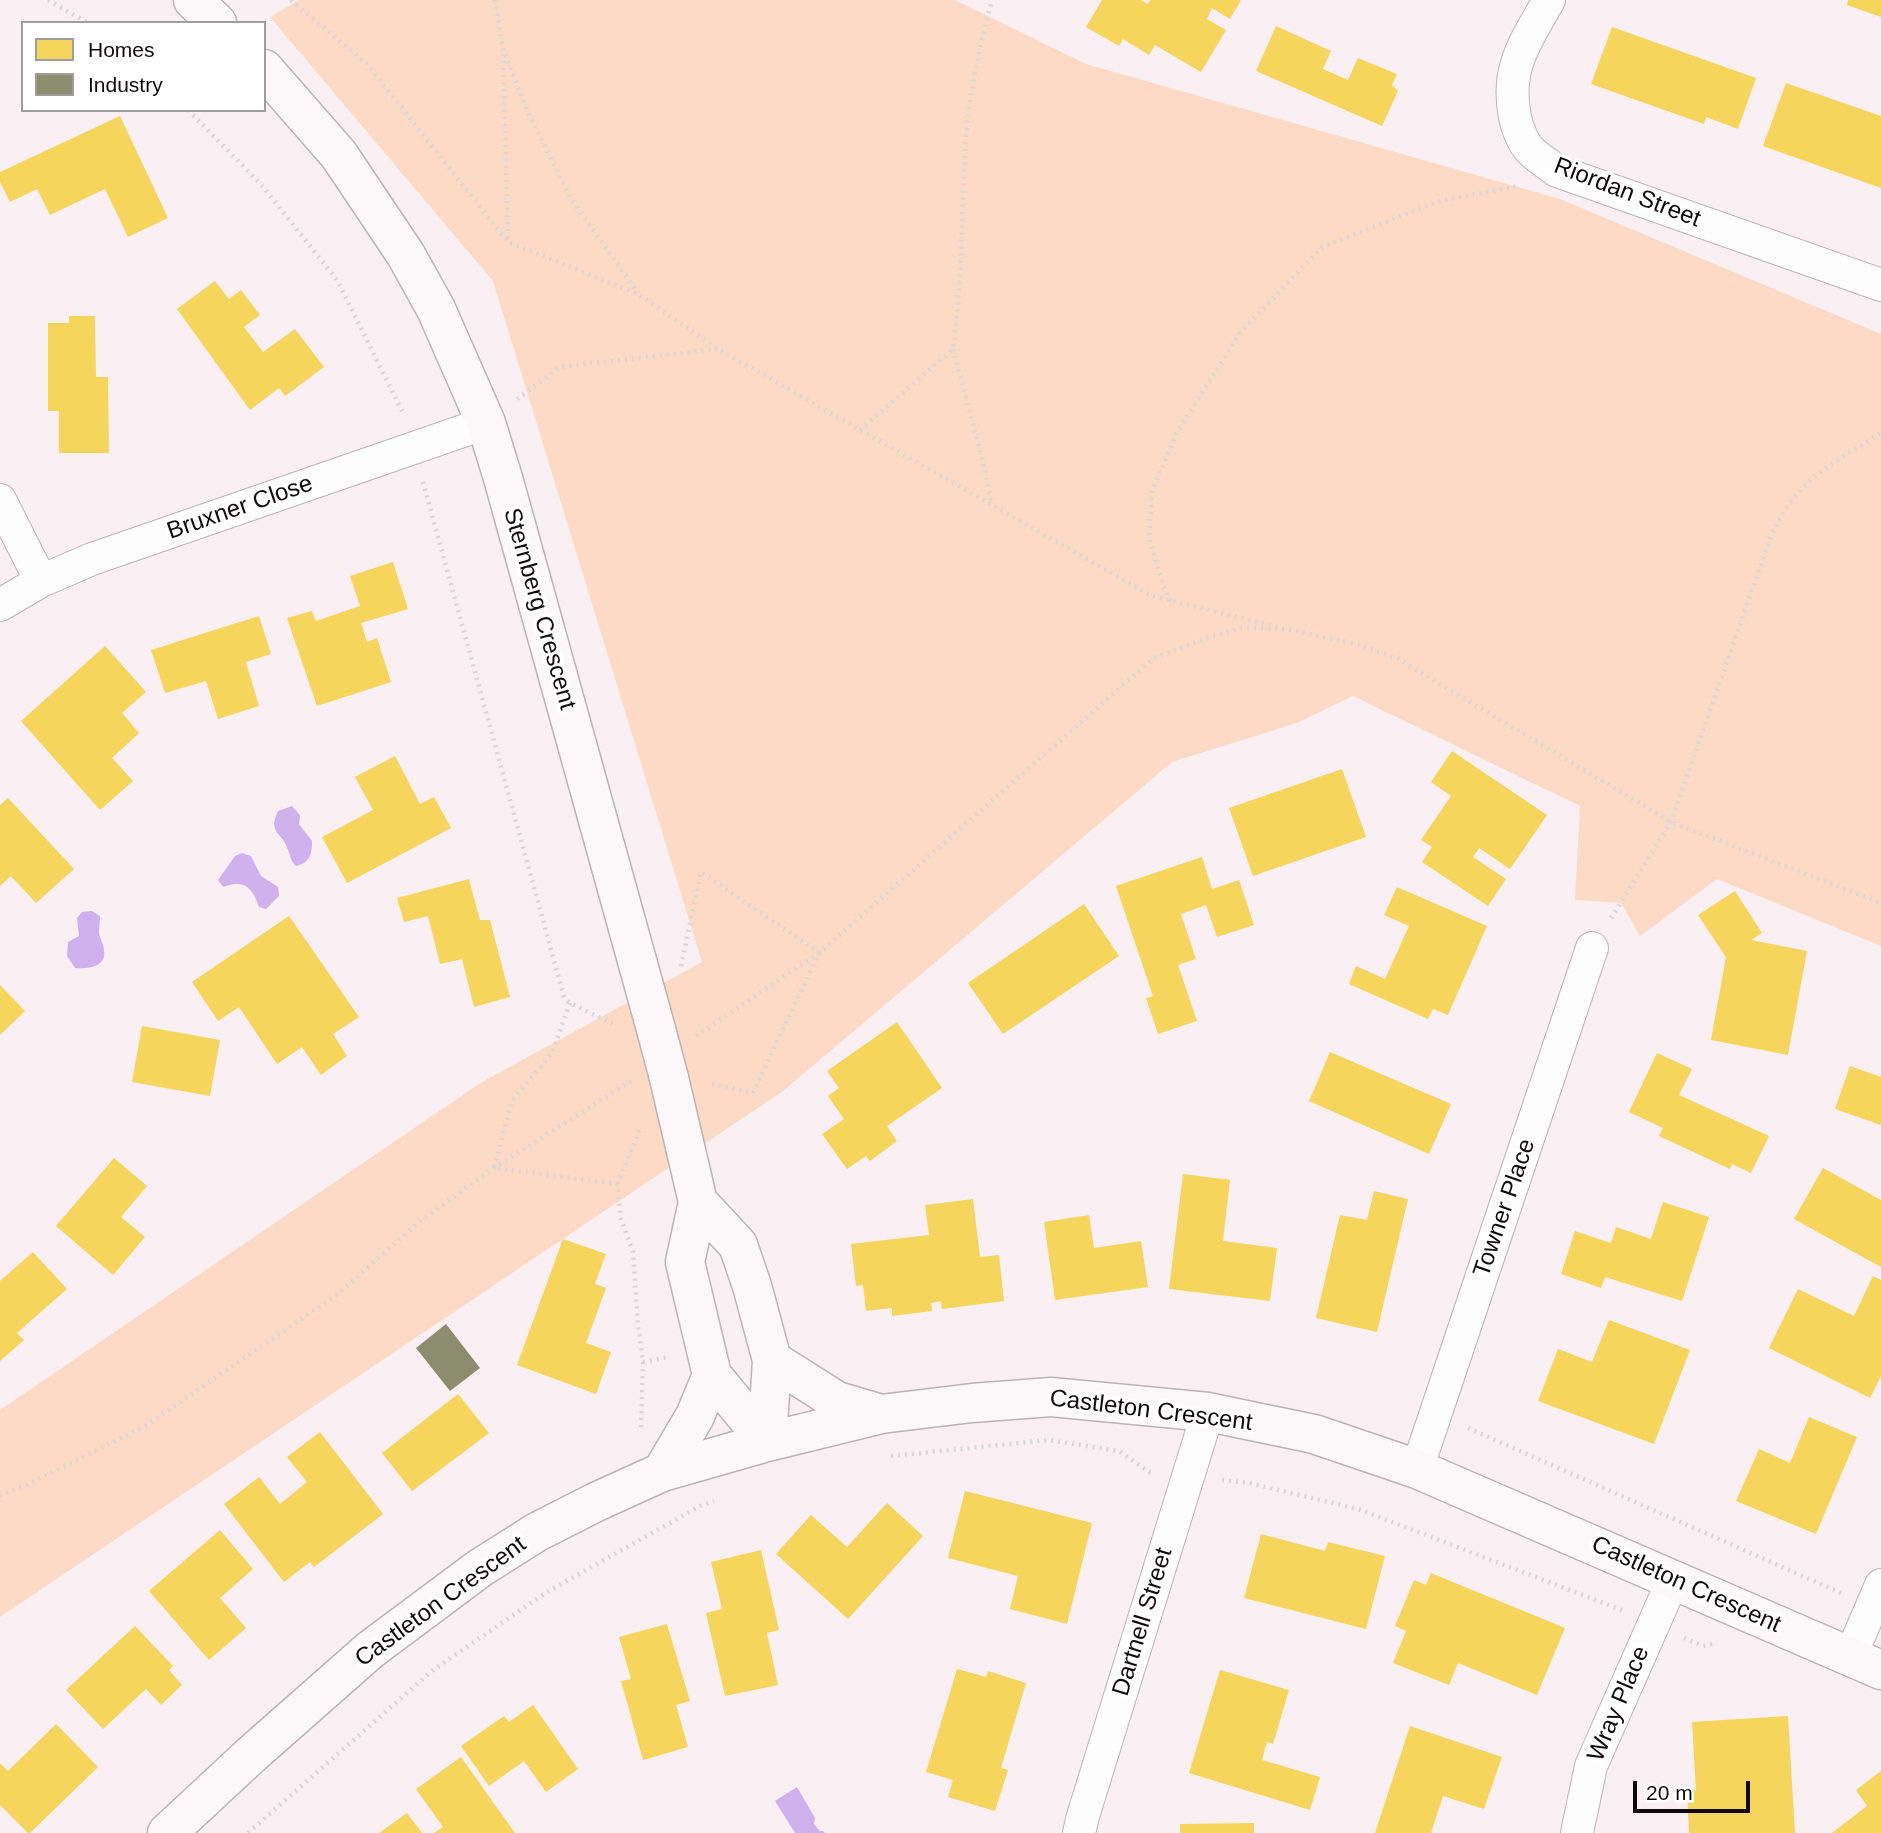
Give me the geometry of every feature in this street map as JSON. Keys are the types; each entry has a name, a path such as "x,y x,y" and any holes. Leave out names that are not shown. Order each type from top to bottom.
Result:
{"street":[{"path":"193,0 215,21"},
{"name":"Riordan Street","path":"1549,0 1521,48 1513,74 1511,100 1517,127 1529,150 1557,171 1881,285"},
{"name":"Sternberg Crescent","path":"266,71 339,155 406,255 436,309 486,423 668,1080 698,1202 685,1262 712,1375 767,1441"},
{"name":"Bruxner Close","path":"0,605 41,581 92,559 486,423"},
{"path":"0,500 41,581"},
{"name":"Towner Place","path":"1417,1469 1592,948"},
{"name":"Sternberg Crescent","path":"698,1202 738,1245 752,1286 772,1360 767,1441"},
{"path":"772,1360 837,1401 881,1414"},
{"path":"657,1474 695,1416 712,1375"},
{"name":"Castleton Crescent","path":"167,1833 370,1650 480,1568 537,1532 657,1474 767,1441 881,1414 971,1403 1051,1397 1208,1412 1314,1434 1417,1469 1865,1664"},
{"name":"Dartnell Street","path":"1079,1833 1208,1412"},
{"name":"Wray Place","path":"1577,1833 1591,1766 1673,1580"},
{"path":"1865,1664 1881,1585"}],"path":[{"path":"48,0 85,21"},
{"path":"291,0 367,64 508,242 638,294 718,349 1153,596 1364,646 1398,659 1671,822 1881,903"},
{"path":"495,0 503,48 508,242"},
{"path":"992,0 975,67 966,135 959,311 953,349 992,505"},
{"path":"503,48 528,112 571,199 638,294"},
{"path":"190,112 260,183 337,280 405,417 564,997 570,1003 655,1033 819,953 1154,659 1241,628 1287,629"},
{"path":"1171,601 1149,538 1153,491 1176,433 1239,334 1322,247 1440,201 1572,176"},
{"path":"486,423 560,368 718,349"},
{"path":"860,430 953,349"},
{"path":"1592,948 1671,822 1778,520 1789,502 1818,472 1881,433"},
{"path":"679,975 701,872 819,953"},
{"path":"0,1496 145,1426 338,1294 419,1222 494,1168 668,1080 753,1093 819,953"},
{"path":"494,1168 512,1101 552,1053 570,1003"},
{"path":"645,1121 617,1184 621,1219 633,1252 643,1362 641,1442 657,1474 671,1522"},
{"path":"494,1168 617,1184"},
{"path":"884,1456 1048,1440 1119,1451 1149,1472 1249,1483 1358,1509 1613,1605 1703,1646 1715,1642"},
{"path":"248,1833 433,1670 547,1592 700,1506 726,1497"}],"shaded area":[{"path":"299,0 955,0 1086,64 1560,199 1881,334 1881,946 1717,879 1640,936 1621,903 1575,900 1580,806 1353,696 1297,723 1172,762 783,1091 0,1617 0,1410 482,1082 702,962 493,281 270,17"},
{"path":"292,806 300,815 299,824 312,841 309,857 296,866 274,824 278,811"},
{"path":"242,853 251,856 261,876 278,887 279,896 266,909 259,907 254,894 247,886 237,884 223,887 218,880 235,856"},
{"path":"92,911 100,916 99,933 103,960 96,966 75,968 67,956 68,942 79,936 77,918 82,912"},
{"path":"797,1787 815,1818 814,1824 825,1833 795,1833 775,1801"}],"building: Homes":[{"path":"1102,0 1141,0 1148,4 1150,0 1241,0 1230,19 1212,8 1207,19 1226,30 1201,72 1155,45 1149,55 1123,39 1119,46 1086,27"},
{"path":"1848,0 1881,0 1881,17 1847,5"},
{"path":"1276,26 1331,51 1323,69 1348,80 1358,58 1397,74 1392,85 1398,91 1382,126 1256,71"},
{"path":"1612,27 1756,78 1738,129 1706,117 1704,124 1591,84"},
{"path":"1786,83 1881,116 1881,188 1763,146"},
{"path":"120,116 168,218 128,237 105,189 50,215 37,189 10,202 0,182 0,172"},
{"path":"215,281 229,299 241,290 260,315 244,327 263,352 295,329 324,367 285,396 279,388 250,410 177,309"},
{"path":"69,316 95,316 96,377 108,377 109,453 59,453 59,411 48,411 48,323 69,323"},
{"path":"393,562 408,609 361,623 367,642 377,638 391,682 317,706 287,618 312,611 316,621 360,606 350,576"},
{"path":"259,616 271,654 246,662 259,706 218,719 206,681 165,693 151,650"},
{"path":"105,646 146,692 122,713 139,733 112,758 133,781 100,810 21,721"},
{"path":"1452,751 1547,815 1510,869 1479,848 1473,857 1506,879 1488,906 1422,862 1432,847 1421,840 1451,796 1431,782"},
{"path":"395,756 420,804 434,797 451,828 347,883 322,837 373,810 355,777"},
{"path":"1342,769 1366,837 1253,876 1229,808"},
{"path":"8,798 74,869 36,903 11,876 0,886 0,805"},
{"path":"1202,857 1212,889 1239,880 1254,925 1217,937 1206,905 1181,914 1196,959 1178,965 1197,1021 1158,1034 1146,998 1153,996 1116,886"},
{"path":"469,879 480,920 490,920 510,997 474,1007 462,959 440,964 428,916 404,922 397,898"},
{"path":"1397,887 1487,926 1448,1015 1433,1009 1428,1019 1349,984 1356,966 1385,979 1409,926 1384,915"},
{"path":"1735,891 1762,933 1751,940 1807,951 1788,1055 1711,1040 1726,957 1698,915"},
{"path":"1084,904 1119,956 1003,1034 968,983"},
{"path":"289,916 359,1017 333,1034 347,1056 321,1075 302,1047 277,1064 239,1007 218,1021 192,982"},
{"path":"0,985 25,1011 0,1035"},
{"path":"897,1022 942,1088 887,1126 897,1141 870,1161 866,1156 847,1169 822,1134 844,1119 828,1096 839,1088 827,1071"},
{"path":"142,1026 220,1040 210,1096 132,1082"},
{"path":"1330,1052 1451,1104 1429,1154 1309,1101"},
{"path":"1657,1053 1692,1069 1679,1095 1769,1136 1751,1173 1732,1164 1730,1169 1659,1136 1663,1128 1629,1112"},
{"path":"1850,1066 1881,1077 1881,1125 1835,1109"},
{"path":"114,1158 147,1186 121,1217 145,1237 113,1275 56,1226"},
{"path":"1823,1168 1881,1200 1881,1267 1794,1219"},
{"path":"1183,1174 1230,1180 1223,1241 1277,1248 1270,1301 1169,1289"},
{"path":"1374,1191 1408,1199 1377,1332 1316,1318 1340,1215 1367,1220"},
{"path":"973,1199 980,1257 999,1255 1004,1301 942,1309 941,1301 931,1303 932,1311 892,1316 892,1308 866,1311 863,1285 856,1286 851,1244 929,1235 925,1205"},
{"path":"1663,1202 1709,1217 1682,1301 1605,1277 1601,1288 1561,1274 1575,1231 1611,1243 1616,1227 1651,1239"},
{"path":"1089,1215 1094,1248 1141,1241 1148,1287 1055,1300 1044,1222"},
{"path":"563,1239 606,1254 595,1284 606,1288 586,1343 611,1352 596,1394 517,1365"},
{"path":"33,1252 67,1289 17,1333 24,1340 0,1361 0,1281"},
{"path":"1873,1276 1881,1280 1881,1376 1870,1398 1769,1348 1798,1289 1854,1316"},
{"path":"1609,1320 1690,1350 1654,1444 1538,1401 1558,1349 1592,1362"},
{"path":"458,1394 489,1433 412,1491 382,1453"},
{"path":"1809,1417 1857,1437 1816,1534 1736,1501 1759,1449 1790,1463"},
{"path":"320,1432 383,1514 314,1567 310,1562 284,1582 224,1504 259,1477 280,1504 307,1482 287,1457"},
{"path":"965,1491 1092,1523 1067,1624 1010,1609 1018,1576 948,1558"},
{"path":"887,1503 923,1536 848,1619 776,1554 811,1515 847,1547"},
{"path":"220,1530 253,1569 220,1598 246,1628 209,1660 149,1591"},
{"path":"1261,1534 1325,1551 1328,1542 1385,1556 1366,1629 1244,1598"},
{"path":"761,1550 779,1630 767,1633 778,1685 725,1696 706,1613 722,1609 711,1562"},
{"path":"1431,1573 1565,1628 1537,1695 1458,1663 1449,1685 1393,1663 1406,1631 1395,1626 1414,1580 1426,1585"},
{"path":"667,1624 690,1701 676,1705 688,1747 643,1760 621,1681 631,1679 619,1637"},
{"path":"135,1626 173,1666 169,1670 182,1685 161,1705 146,1689 103,1729 66,1690"},
{"path":"957,1669 986,1677 988,1671 1026,1683 1001,1768 1008,1770 995,1811 948,1797 953,1780 926,1772"},
{"path":"1220,1670 1289,1690 1273,1744 1267,1742 1262,1760 1320,1777 1310,1810 1189,1773"},
{"path":"533,1705 578,1769 546,1792 524,1761 489,1786 461,1746 504,1716 509,1722"},
{"path":"1788,1716 1795,1833 1689,1833 1687,1791 1696,1790 1692,1722"},
{"path":"56,1724 98,1767 28,1833 0,1805 0,1763 8,1771"},
{"path":"1410,1726 1502,1757 1484,1809 1443,1796 1431,1833 1375,1833"},
{"path":"461,1757 515,1833 434,1833 443,1827 416,1789"},
{"path":"1881,1771 1881,1833 1832,1833 1867,1806 1856,1790"},
{"path":"407,1813 422,1833 379,1833"},
{"path":"1254,1823 1254,1833 1180,1833 1180,1824"}],"building: Industry":[{"path":"446,1324 480,1368 450,1391 416,1348"}]}
